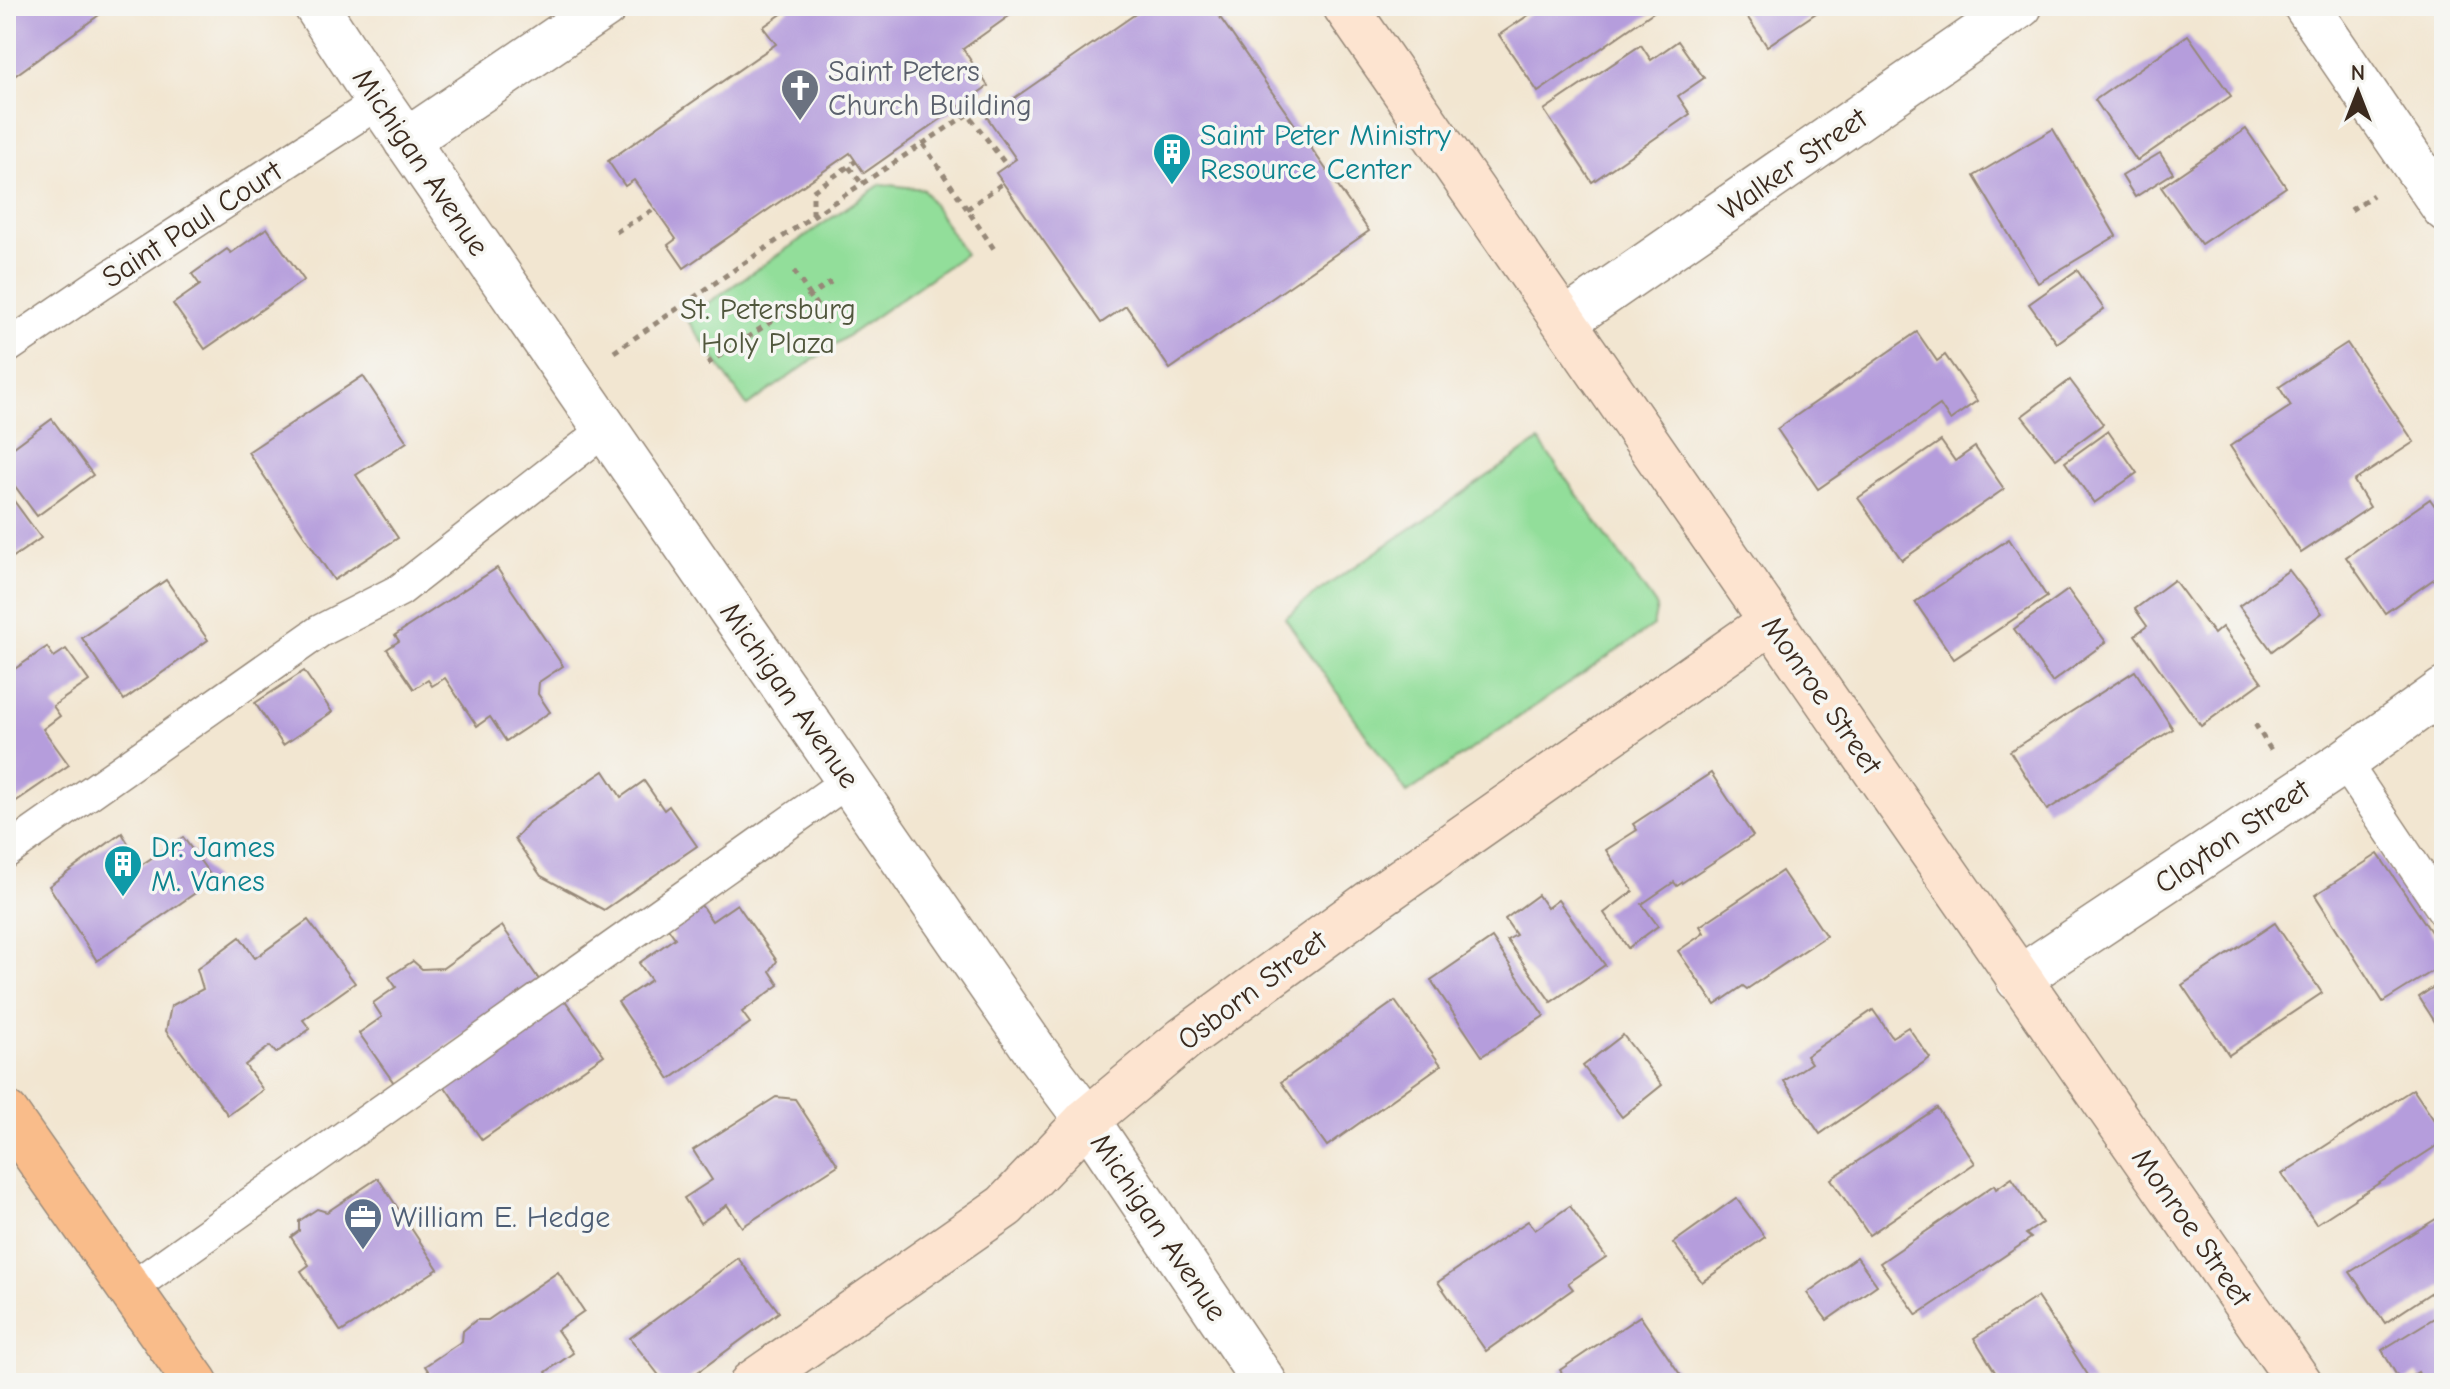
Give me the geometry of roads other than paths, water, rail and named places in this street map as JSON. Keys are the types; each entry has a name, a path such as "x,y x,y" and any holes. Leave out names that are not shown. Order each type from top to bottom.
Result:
{"main road":[{"name":"Monroe Street","path":"1345,6 2300,1383"},
{"name":"Osborn Street","path":"752,1383 1005,1206 1087,1120 1184,1039 1363,908 1772,621"},
{"path":"6,1113 196,1383"}],"street":[{"name":"Michigan Avenue","path":"316,6 572,382 1027,1039 1087,1120 1265,1383"},
{"path":"406,141 605,6"},
{"name":"Walker Street","path":"1565,321 2020,6"},
{"path":"2306,6 2444,208"},
{"name":"Clayton Street","path":"2018,979 2344,762 2444,690"}],"lane":[{"name":"Saint Paul Court","path":"6,348 379,102"},
{"path":"6,852 320,631 400,590 606,429"},
{"path":"2344,762 2444,911"},
{"path":"130,1289 849,780"}],"place":[{"name":"Saint Peters Church Building","path":"800,122"},
{"name":"Saint Peter Ministry Resource Center","path":"1172,186"},
{"name":"Dr. James M. Vanes","path":"123,898"},
{"name":"William E. Hedge","path":"363,1251"}],"park label":[{"name":"St. Petersburg Holy Plaza","path":"768,326"}]}
